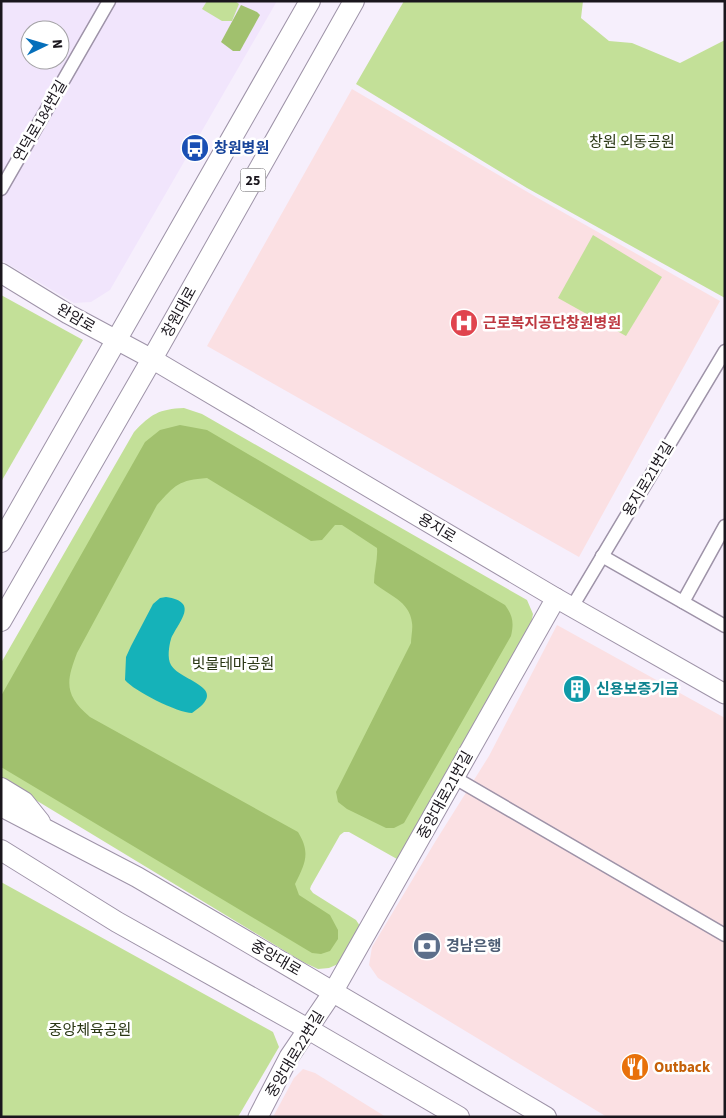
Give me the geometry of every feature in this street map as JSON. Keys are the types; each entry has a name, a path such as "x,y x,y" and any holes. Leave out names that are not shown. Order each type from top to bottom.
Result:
{"main road":[{"name":"25","path":"1,542 310,1"},
{"name":"창원대로","path":"1,621 152,359 354,1"},
{"name":"완암로","path":"1,273 117,341 152,359"},
{"name":"용지로","path":"152,359 564,603 725,694"},
{"name":"중앙대로21번길","path":"333,992 455,778 564,603"},
{"path":"1,788 24,802 46,829"},
{"name":"중앙대로","path":"1,806 137,876 546,1117"},
{"path":"1,850 117,922 308,1029 459,1117"},
{"name":"중앙대로22번길","path":"258,1117 290,1057 333,992"}],"street":[{"name":"연덕로184번길","path":"1,189 109,1"},
{"name":"용지로21번길","path":"564,603 602,556 725,351"},
{"path":"682,602 725,526"},
{"path":"602,556 725,626"},
{"path":"455,778 725,935"}],"shaded area":[{"path":"1,1 277,1 110,290 91,302 74,303 1,260"},
{"name":"근로복지공단창원병원","path":"352,89 536,197 720,301 579,557 207,346"},
{"path":"557,625 725,718 725,1117 607,1117 378,978 369,965 372,947 489,756"},
{"path":"303,1069 315,1073 386,1117 273,1117 294,1078"}],"green space":[{"path":"207,1 235,1 239,4 232,21 222,21 202,9"},
{"name":"창원 외동공원","path":"404,1 583,1 581,18 609,41 632,43 680,63 725,40 725,298 527,188 356,84"},
{"path":"241,5 260,15 240,51 233,51 221,42"},
{"path":"593,235 662,277 626,336 558,298"},
{"path":"1,295 83,340 1,482"},
{"name":"빗물테마공원","path":"184,408 202,414 527,600 533,614 530,629 397,859 349,832 344,832 340,835 310,889 313,893 356,920 360,926 338,964 329,968 318,969 303,962 1,779 1,663 134,432 145,421 162,411"},
{"path":"180,425 207,430 505,605 513,623 511,636 404,823 394,828 386,828 347,809 338,802 336,792 411,643 412,623 407,609 397,599 374,583 377,548 342,525 335,525 322,540 311,541 207,478 190,480 178,485 157,505 77,653 69,680 72,695 75,702 90,717 298,832 305,852 304,864 295,884 299,895 330,915 338,930 338,939 330,951 321,954 312,953 1,767 1,696 145,442 160,430"},
{"name":"중앙체육공원","path":"1,882 273,1032 279,1047 238,1117 1,1117"}],"water":[{"path":"166,597 182,603 185,608 182,619 171,639 169,659 171,665 176,671 206,691 207,697 203,704 192,713 157,701 137,690 125,680 126,657 131,646 153,604 160,598"}],"place":[{"name":"창원병원","path":"195,148"},
{"name":"근로복지공단창원병원","path":"464,323"},
{"name":"신용보증기금","path":"577,689"},
{"name":"경남은행","path":"427,946"},
{"name":"Outback","path":"635,1067"}]}
